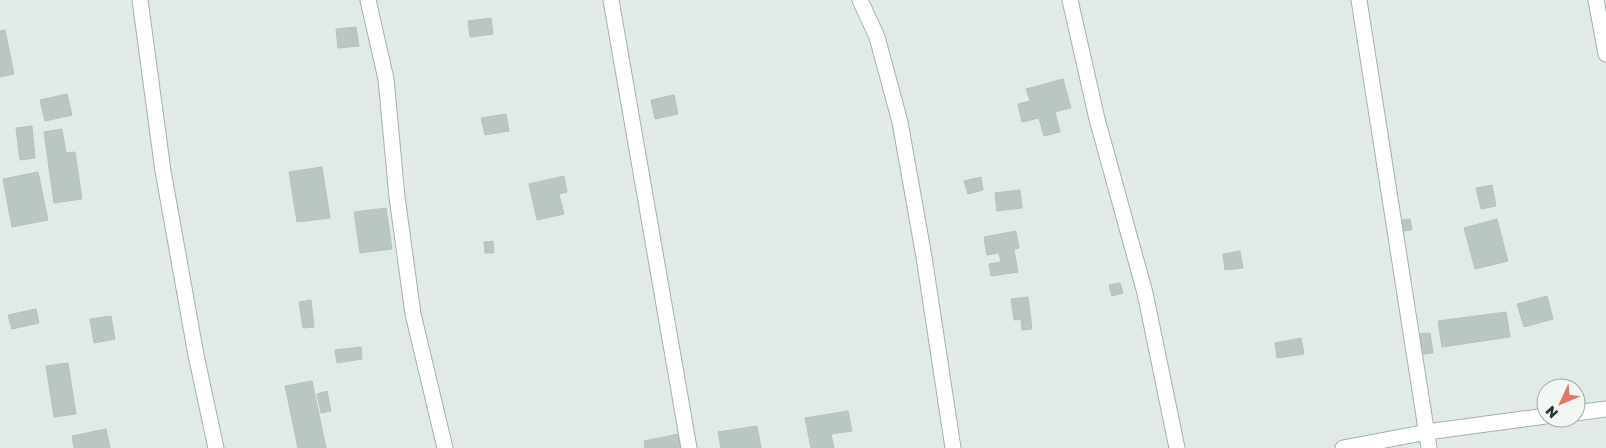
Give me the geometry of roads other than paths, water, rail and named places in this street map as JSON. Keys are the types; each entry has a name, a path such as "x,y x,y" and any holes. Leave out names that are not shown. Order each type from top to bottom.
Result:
{"street":[{"path":"140,0 165,180 196,355 216,448"},
{"path":"368,0 386,79 397,197 413,314 445,448"},
{"path":"611,0 689,448"},
{"path":"860,0 877,37 900,122 924,257 953,448"},
{"path":"1070,0 1097,119 1145,293 1177,448"},
{"path":"1359,0 1430,448"},
{"path":"1596,0 1606,54"},
{"path":"1586,411 1606,408"},
{"path":"1343,448 1428,432 1536,417"}]}
